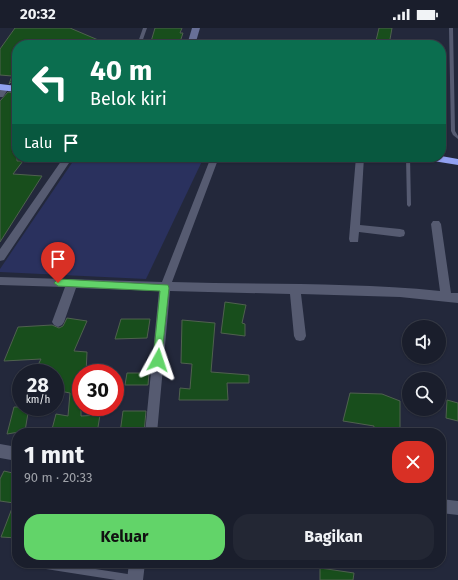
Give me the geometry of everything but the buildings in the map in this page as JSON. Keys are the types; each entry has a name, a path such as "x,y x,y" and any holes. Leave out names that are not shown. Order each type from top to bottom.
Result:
{"highway":[{"path":"446,160 458,162"}],"street":[{"path":"193,40 196,28"},
{"path":"0,257 66,162"},
{"path":"151,428 164,288 212,162"},
{"path":"354,239 360,162"},
{"path":"436,224 446,297"},
{"path":"355,228 400,233"},
{"path":"0,281 164,288 295,288 356,290 458,298"},
{"path":"58,322 72,283"},
{"path":"295,288 300,336"},
{"path":"0,451 12,453"},
{"path":"446,507 458,508"},
{"path":"136,580 137,568"}],"lane":[{"path":"141,40 145,28"},
{"path":"451,28 453,131 458,138"},
{"path":"408,162 410,205"},
{"path":"64,568 136,580"}],"shaded area":[{"path":"73,162 202,162 146,279 0,272 0,269"}],"route":[{"path":"58,283 164,288 158,360"}]}
